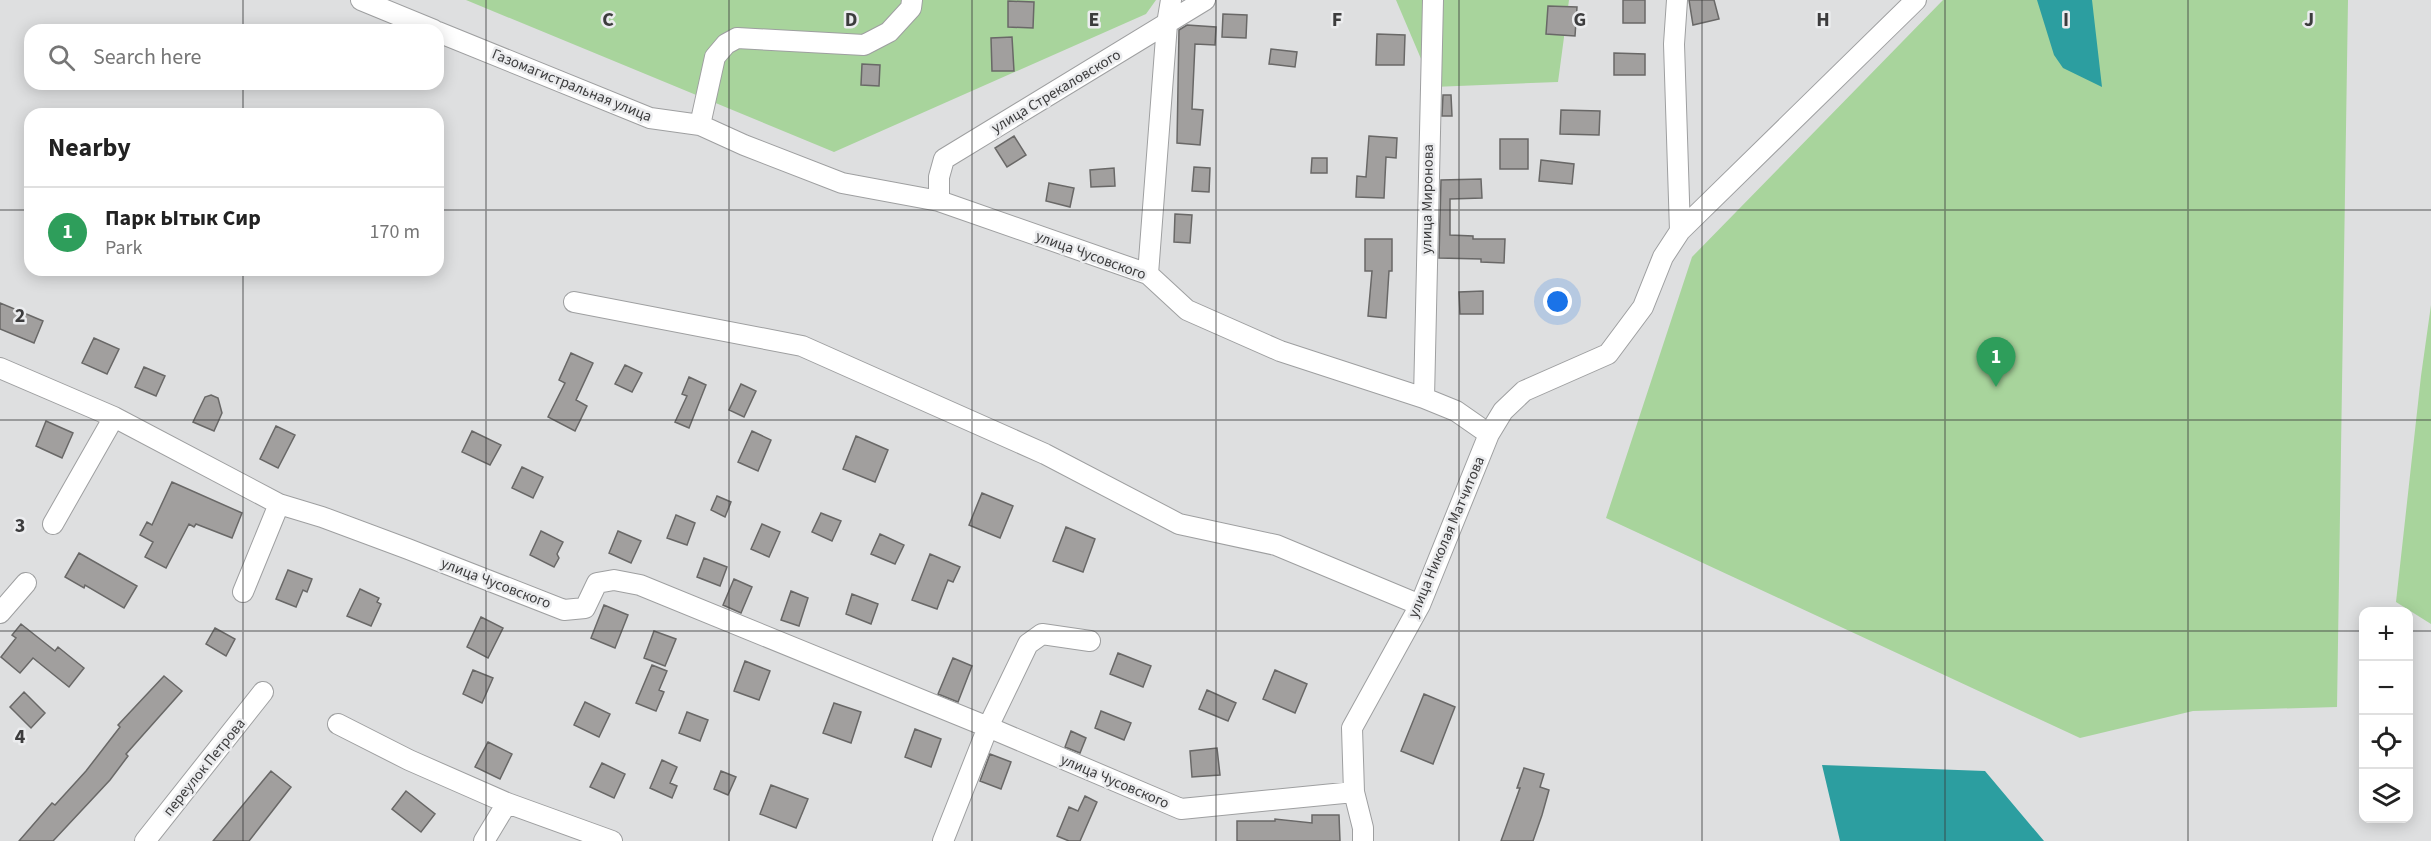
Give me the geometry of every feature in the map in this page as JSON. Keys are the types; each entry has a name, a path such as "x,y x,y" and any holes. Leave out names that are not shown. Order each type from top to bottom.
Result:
{"street":[{"name":"Газомагистральная улица","path":"361,0 419,24"},
{"path":"700,125 715,57 726,45 737,38 864,45 889,32 911,8 912,0"},
{"path":"1148,274 1167,24 1171,0"},
{"name":"улица Стрекаловского","path":"939,201 939,177 944,159 1204,0"},
{"name":"улица Миронова","path":"1424,398 1432,0"},
{"path":"1677,0 1674,45 1680,231"},
{"name":"улица Николая Матчитова","path":"1363,841 1363,828 1354,792 1352,728 1420,605 1489,434 1503,411 1524,391 1608,354 1643,307 1663,257 1680,231 1916,0"},
{"name":"Газомагистральная улица","path":"444,34 650,118 700,125 744,145 842,183"},
{"name":"улица Чусовского","path":"842,183 939,201 1148,274 1187,310 1280,351 1424,398 1456,411 1489,434"},
{"path":"574,302 802,345 1045,454 1179,524 1276,545 1420,605"},
{"name":"улица Чусовского","path":"0,368 114,417 279,504 397,544 564,610 585,608 597,583 614,580 640,585 988,727 1181,809 1354,792"},
{"path":"53,524 114,417"},
{"path":"243,592 279,504"},
{"path":"0,613 26,583"},
{"path":"943,841 988,727 1028,644 1042,634 1090,641"},
{"name":"переулок Петрова","path":"145,841 263,692"},
{"path":"338,724 409,760 507,803 612,841"},
{"path":"484,841 507,803"}],"green space":[{"path":"466,0 1156,0 1146,14 834,152"},
{"path":"1396,0 1569,0 1558,82 1433,87"},
{"path":"1943,0 2348,0 2337,707 2193,711 2080,738 1606,518 1692,257"},
{"path":"2431,305 2431,624 2413,613 2413,607 2404,607 2396,602"}],"water":[{"path":"2037,0 2092,0 2102,87 2063,68 2054,55"},
{"path":"1822,765 1985,771 2044,841 1840,841"}],"building":[{"path":"1623,0 1645,0 1645,23 1623,23"},
{"path":"1689,0 1714,0 1719,19 1693,25"},
{"path":"1008,1 1034,2 1033,28 1008,27"},
{"path":"1548,6 1577,7 1575,36 1546,34"},
{"path":"1223,14 1247,15 1246,38 1222,37"},
{"path":"1187,25 1216,27 1215,45 1195,44 1192,109 1203,110 1200,145 1177,143 1179,30"},
{"path":"1377,34 1405,35 1404,65 1376,65"},
{"path":"1012,37 1014,71 992,71 991,38"},
{"path":"1271,49 1297,52 1295,67 1269,64"},
{"path":"1614,53 1645,54 1645,75 1614,75"},
{"path":"862,64 880,65 879,86 861,85"},
{"path":"1443,95 1451,95 1452,116 1442,116"},
{"path":"1561,110 1600,111 1599,135 1560,134"},
{"path":"1014,136 1026,155 1007,167 995,148"},
{"path":"1369,136 1397,138 1396,158 1386,157 1384,198 1356,197 1357,176 1366,177"},
{"path":"1500,139 1528,139 1528,169 1500,169"},
{"path":"1312,158 1327,158 1327,173 1311,173"},
{"path":"1541,160 1574,164 1572,184 1539,181"},
{"path":"1194,167 1210,168 1209,192 1192,191"},
{"path":"1114,168 1115,186 1091,187 1090,170"},
{"path":"1481,179 1482,198 1450,199 1450,235 1473,236 1473,239 1505,239 1504,263 1481,262 1481,259 1439,258 1441,180"},
{"path":"1049,183 1074,188 1070,207 1046,201"},
{"path":"1175,214 1192,215 1190,243 1174,242"},
{"path":"1365,239 1392,239 1392,271 1389,271 1386,318 1368,316 1372,271 1365,271"},
{"path":"1483,291 1483,314 1460,314 1459,292"},
{"path":"0,303 43,321 34,343 0,329"},
{"path":"94,338 119,349 107,374 82,363"},
{"path":"571,353 593,363 576,400 587,406 575,431 548,417 565,383 559,380"},
{"path":"625,365 642,373 632,392 615,384"},
{"path":"144,367 165,376 156,396 135,387"},
{"path":"689,377 706,385 689,428 675,422 687,396 682,394"},
{"path":"741,384 756,391 744,417 729,410"},
{"path":"211,395 218,398 222,413 214,431 193,422 205,397"},
{"path":"46,421 73,433 62,458 36,446"},
{"path":"276,426 295,435 278,468 260,459"},
{"path":"472,431 501,445 490,465 462,452"},
{"path":"752,431 771,440 758,471 738,462"},
{"path":"856,436 888,450 875,482 843,469"},
{"path":"522,467 543,477 533,498 512,488"},
{"path":"172,482 242,513 232,538 196,524 194,527 189,524 166,568 145,557 153,542 140,535 147,522 152,525"},
{"path":"982,493 1013,506 1000,538 969,525"},
{"path":"717,496 731,502 725,517 711,510"},
{"path":"821,513 841,521 832,541 812,532"},
{"path":"676,515 695,523 687,545 667,538"},
{"path":"762,524 780,532 769,557 751,549"},
{"path":"1066,527 1095,539 1083,572 1053,561"},
{"path":"541,531 563,542 554,567 530,555"},
{"path":"618,531 641,541 631,563 609,553"},
{"path":"880,534 904,545 895,564 871,554"},
{"path":"79,553 137,586 124,608 85,585 84,588 65,577"},
{"path":"930,554 960,567 953,582 948,580 937,609 912,600"},
{"path":"704,558 727,567 720,586 697,577"},
{"path":"288,570 312,579 307,592 303,590 296,607 276,599"},
{"path":"734,579 752,587 741,613 723,605"},
{"path":"360,589 379,598 377,602 381,604 371,626 347,616"},
{"path":"791,591 808,598 799,626 781,620"},
{"path":"852,594 878,604 871,624 846,614"},
{"path":"604,605 628,615 615,648 591,638"},
{"path":"481,617 503,628 488,658 467,647"},
{"path":"21,624 55,651 58,647 84,668 69,687 33,658 20,673 1,657 16,638 12,635"},
{"path":"215,628 235,639 226,656 206,644"},
{"path":"654,631 676,639 665,666 644,658"},
{"path":"1118,653 1151,666 1143,687 1110,674"},
{"path":"953,658 972,666 958,702 938,694"},
{"path":"745,661 770,671 759,700 734,691"},
{"path":"652,665 667,671 659,690 664,692 656,711 636,703"},
{"path":"473,670 493,678 482,703 463,694"},
{"path":"1275,670 1307,684 1295,713 1263,699"},
{"path":"164,676 182,691 126,754 128,756 110,780 53,841 19,841 52,803 55,805 86,771 120,727 118,725"},
{"path":"1207,690 1236,703 1228,721 1199,709"},
{"path":"24,692 45,713 31,728 10,707"},
{"path":"1424,694 1455,707 1433,764 1401,751"},
{"path":"585,702 610,714 599,737 574,725"},
{"path":"834,703 861,712 851,743 823,733"},
{"path":"1101,711 1131,723 1124,740 1095,728"},
{"path":"687,712 708,720 700,741 679,733"},
{"path":"915,729 941,739 931,767 905,757"},
{"path":"1071,731 1086,738 1080,753 1065,747"},
{"path":"488,742 512,754 500,779 475,767"},
{"path":"1217,748 1220,775 1192,777 1190,751"},
{"path":"990,754 1011,762 1001,789 980,781"},
{"path":"662,760 677,767 670,783 677,786 672,798 650,788"},
{"path":"602,763 625,774 614,798 590,787"},
{"path":"1524,768 1544,774 1540,787 1549,790 1542,815 1533,841 1501,841 1520,788 1517,788"},
{"path":"271,771 291,787 249,841 213,841"},
{"path":"721,771 736,777 728,795 714,789"},
{"path":"771,785 808,799 796,828 760,814"},
{"path":"406,791 435,814 421,832 392,809"},
{"path":"1085,796 1097,802 1080,841 1069,841 1057,836 1069,807 1078,811"},
{"path":"1312,815 1339,815 1340,841 1237,841 1237,821 1275,821 1275,819 1312,823"}],"place":[{"name":"Парк Ытык Сир","path":"1996,387"}]}
